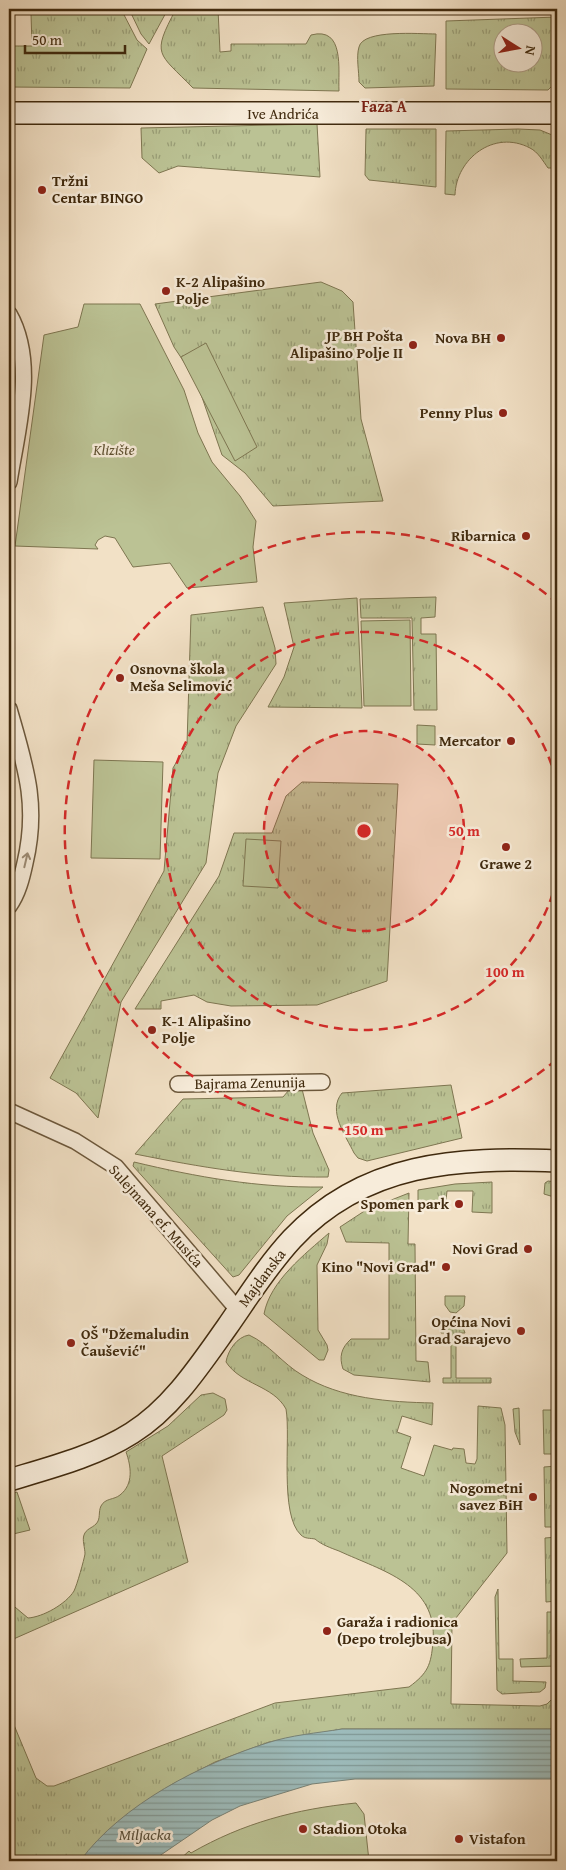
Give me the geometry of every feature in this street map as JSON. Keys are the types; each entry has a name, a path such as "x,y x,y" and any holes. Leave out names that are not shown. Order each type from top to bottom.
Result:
{"street":[{"name":"Ive Andrića","path":"9,113 557,114"},
{"path":"9,314 19,341 22,383 19,424 9,482"},
{"path":"9,709 25,762 32,801 30,842 22,877 9,906"},
{"name":"Bajrama Zenunija","path":"178,1084 322,1082"},
{"name":"Sulejmana ef. Musića","path":"9,1111 76,1141 116,1167 238,1310"},
{"name":"Majdanska","path":"9,1480 86,1454 132,1433 155,1415 176,1394 201,1364 256,1282 292,1239 331,1205 355,1190 416,1169 460,1161 557,1161"}],"green space":[{"path":"9,9 121,9 137,40 147,49 130,88 9,87 9,46 32,46 31,14 9,14"},
{"path":"129,9 168,9 149,44 141,34"},
{"path":"176,9 218,9 220,52 231,51 231,44 306,44 311,35 322,34 330,37 335,43 339,62 339,91 193,88 172,67 162,53 163,36"},
{"path":"557,17 557,81 548,90 446,89 446,21"},
{"path":"406,33 436,34 434,86 365,88 359,82 358,55 359,47 363,41 370,37 381,35"},
{"path":"317,124 320,177 178,166 159,173 142,158 141,128"},
{"path":"366,129 436,129 436,187 369,180 365,175"},
{"path":"540,130 557,137 557,168 548,168 530,148 516,143 503,142 479,151 470,159 462,170 457,182 455,195 445,194 446,131"},
{"path":"321,282 342,291 353,302 361,419 383,501 273,506 245,473 222,455 196,380 174,347 155,304"},
{"name":"Klizište","path":"84,304 140,304 184,390 198,433 212,462 240,496 256,521 253,547 257,582 187,588 170,563 133,567 115,538 105,536 98,540 95,545 98,549 15,546 44,335 78,327"},
{"path":"206,343 257,447 235,461 181,357"},
{"path":"436,597 435,617 421,618 421,634 436,634 437,710 414,710 412,618 361,618 360,599"},
{"path":"357,598 362,708 268,707 284,677 294,647 284,603"},
{"path":"263,607 275,648 276,664 236,726 218,773 206,863 121,1002 98,1118 76,1093 50,1078 164,871 173,768 187,744 191,615"},
{"path":"410,620 411,706 364,706 361,621"},
{"path":"417,725 435,726 435,745 417,744"},
{"path":"94,760 163,762 160,859 91,858"},
{"path":"302,782 398,784 387,981 317,1005 231,1006 207,1002 194,995 161,1001 161,1009 135,1009 219,876 234,833 272,833 286,796"},
{"path":"246,839 281,841 278,888 243,886"},
{"path":"451,1085 462,1138 367,1161 358,1158 354,1153 337,1115 336,1108 342,1093"},
{"path":"302,1089 313,1133 329,1170 328,1177 255,1174 135,1154 183,1099 283,1097 289,1090"},
{"path":"134,1162 228,1180 275,1186 323,1187 287,1216 239,1275 233,1277 133,1166"},
{"path":"548,1181 557,1182 557,1194 554,1194 554,1197 544,1194 545,1183"},
{"path":"492,1182 492,1213 472,1212 473,1191 447,1191 445,1210 418,1209 418,1190 455,1184"},
{"path":"409,1193 408,1244 415,1244 416,1361 428,1362 430,1382 354,1375 343,1369 341,1361 343,1349 351,1339 389,1339 389,1243 346,1242 340,1227 366,1210"},
{"path":"329,1233 327,1244 317,1265 318,1330 328,1350 324,1360 319,1360 264,1314 273,1290 281,1279 299,1259"},
{"path":"445,1296 465,1296 464,1306 456,1313 450,1312 445,1305"},
{"path":"453,1323 462,1325 465,1333 456,1333 456,1378 491,1378 491,1383 443,1383 443,1378 451,1378 451,1333 441,1333 444,1325"},
{"path":"249,1335 302,1375 333,1389 366,1398 399,1402 433,1403 432,1425 402,1416 397,1432 411,1437 401,1468 424,1476 434,1445 452,1450 453,1448 464,1449 466,1463 475,1464 477,1459 478,1406 501,1408 505,1425 507,1553 452,1623 451,1704 540,1706 547,1704 557,1694 557,1729 342,1729 269,1742 215,1762 171,1785 120,1820 80,1861 9,1861 9,1713 36,1778 47,1786 54,1786 275,1703 409,1687 424,1673 430,1663 433,1642 432,1622 426,1606 417,1593 389,1573 315,1539 306,1538 301,1535 294,1525 288,1494 286,1409 273,1395 240,1376 226,1362 234,1345 241,1338"},
{"path":"213,1393 225,1399 227,1410 224,1415 162,1456 188,1562 9,1641 9,1602 28,1618 34,1617 60,1605 74,1591 85,1554 83,1537 85,1533 98,1522 100,1508 103,1503 120,1495 128,1486 130,1469 126,1452 168,1426 201,1395"},
{"path":"519,1408 520,1445 515,1432 513,1409"},
{"path":"543,1410 551,1410 556,1416 557,1454 544,1454"},
{"path":"557,1466 557,1527 545,1527 544,1467"},
{"path":"17,1492 30,1530 9,1535 9,1495"},
{"path":"557,1537 557,1601 546,1602 545,1538"},
{"path":"498,1589 499,1659 513,1659 513,1681 546,1682 545,1688 540,1692 502,1694 497,1690 495,1597"},
{"path":"547,1612 557,1612 557,1666 521,1667 520,1659 547,1658"},
{"name":"Stadion Otoka","path":"356,1803 364,1814 369,1861 178,1861 189,1851 191,1853 230,1833 270,1819 312,1809"}],"water":[{"name":"Miljacka","path":"342,1729 557,1729 557,1779 355,1779 312,1784 240,1806 212,1820 152,1861 80,1861 97,1840 118,1821 164,1788 216,1762 276,1740"}],"place":[{"name":"Tržni Centar BINGO","path":"42,190"},
{"name":"K-2 Alipašino Polje","path":"166,291"},
{"name":"Nova BH","path":"501,338"},
{"name":"JP BH Pošta Alipašino Polje II","path":"413,345"},
{"name":"Penny Plus","path":"503,413"},
{"name":"Ribarnica","path":"526,536"},
{"name":"Osnovna škola Meša Selimović","path":"120,678"},
{"name":"Mercator","path":"511,741"},
{"name":"Grawe 2","path":"506,847"},
{"name":"K-1 Alipašino Polje","path":"152,1030"},
{"name":"Spomen park","path":"459,1204"},
{"name":"Novi Grad","path":"528,1249"},
{"name":"Kino \"Novi Grad\"","path":"446,1267"},
{"name":"Općina Novi Grad Sarajevo","path":"521,1331"},
{"name":"OŠ \"Džemaludin Čaušević\"","path":"71,1343"},
{"name":"Nogometni savez BiH","path":"533,1497"},
{"name":"Garaža i radionica (Depo trolejbusa)","path":"327,1631"},
{"name":"Stadion Otoka","path":"303,1829"},
{"name":"Vistafon","path":"459,1839"}],"district":[{"name":"Faza A","path":"384,106"}]}
